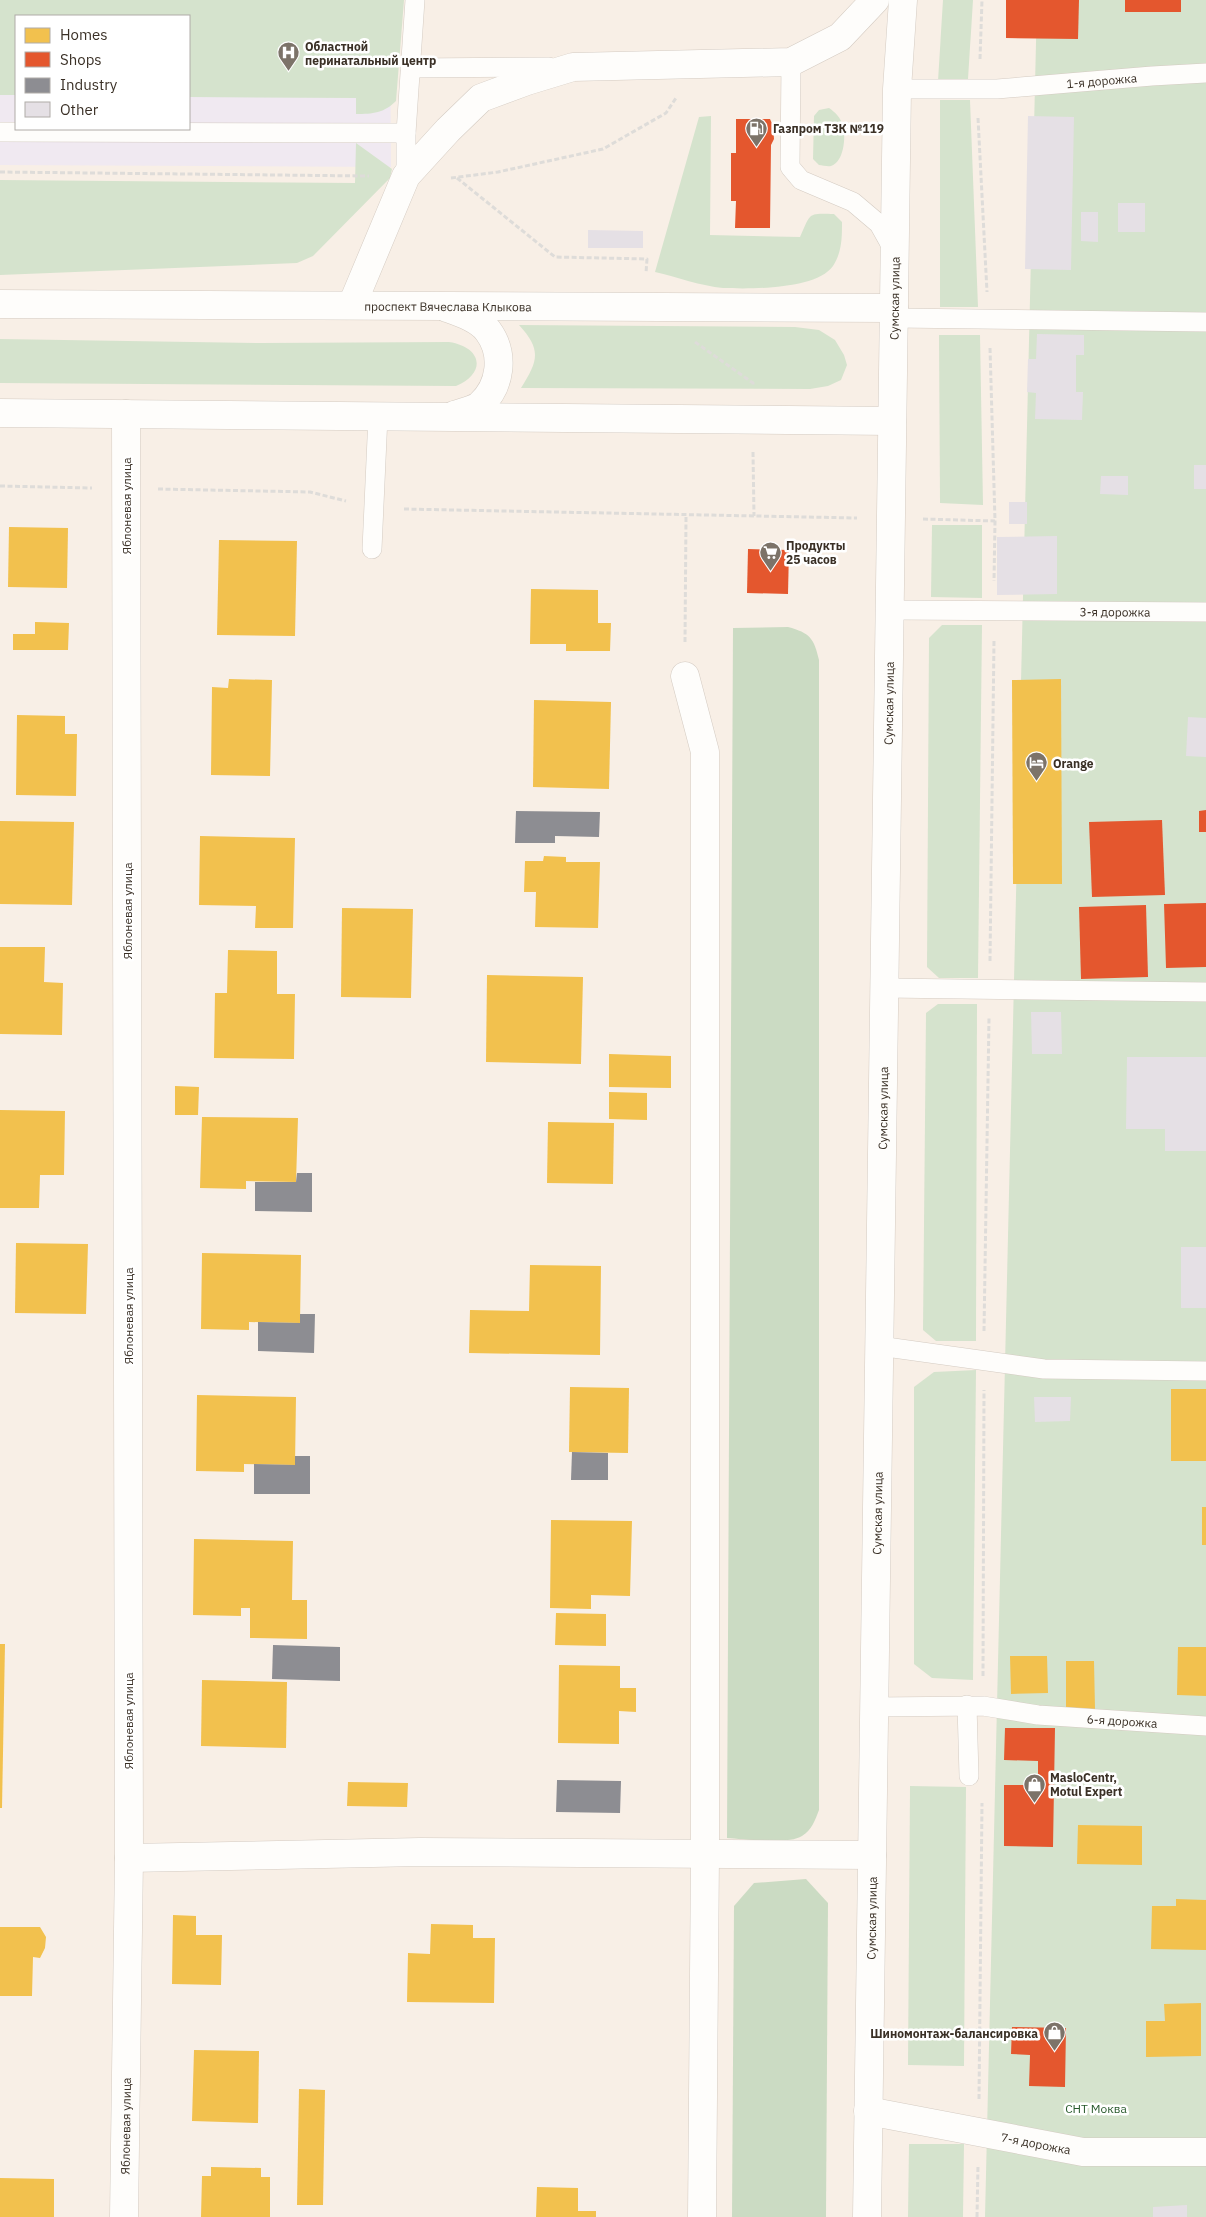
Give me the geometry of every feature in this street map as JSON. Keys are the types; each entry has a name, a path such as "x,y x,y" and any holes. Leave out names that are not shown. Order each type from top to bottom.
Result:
{"main road":[{"path":"352,306 406,176 448,130 481,98 526,81 573,67 791,62 840,36 875,0"},
{"name":"Сумская улица","path":"867,2217 897,89 903,0"},
{"name":"проспект Вячеслава Клыкова","path":"0,304 441,306 895,313"},
{"path":"441,306 466,315 487,330 498,352 500,369 492,389 478,406 448,417"},
{"path":"0,413 892,421"},
{"name":"Яблоневая улица","path":"124,2217 129,1858 126,414"},
{"path":"685,676 705,752 705,1854 702,2217"},
{"path":"129,1858 420,1852 872,1855"},
{"name":"7-я дорожка","path":"868,2111 1083,2152 1206,2152"}],"lane":[{"path":"406,176 406,133 415,0"},
{"path":"791,62 790,167 801,180 853,202 879,224 895,253"},
{"path":"410,68 573,67"},
{"name":"1-я дорожка","path":"897,89 997,88 1206,73"},
{"path":"0,132 406,133"},
{"path":"895,313 989,320 1206,322"},
{"path":"372,549 378,416"},
{"name":"3-я дорожка","path":"891,610 994,609 1024,611 1206,612"},
{"path":"885,988 1206,992"},
{"path":"879,1346 1044,1369 1206,1371"},
{"path":"969,1776 975,1706"},
{"name":"6-я дорожка","path":"874,1707 975,1706 1038,1715 1206,1726"}],"path":[{"path":"0,172 458,178 603,149 666,113 700,64"},
{"path":"975,1706 984,1362 995,521 989,320 978,140"},
{"path":"0,486 310,492 374,509 995,521"},
{"path":"685,676 686,516"},
{"path":"977,2217 982,1801"}],"shaded area":[{"name":"Областной перинатальный центр","path":"0,0 390,0 391,167 0,165"}],"green space":[{"path":"0,0 404,0 396,101 378,112 356,114 356,98 190,97 190,15 15,15 15,95 0,95"},
{"path":"943,0 973,0 968,79 938,81"},
{"name":"СНТ Моква","path":"1037,0 1206,0 1206,2217 985,2217"},
{"path":"940,100 970,100 978,307 940,307"},
{"path":"829,108 841,120 844,136 843,149 839,160 831,166 819,165 813,159 814,116 819,110"},
{"path":"711,116 710,235 800,237 811,216 834,214 842,222 841,245 836,261 824,274 798,284 765,288 723,288 655,272 699,117"},
{"path":"356,143 392,169 390,178 313,256 297,263 0,275 0,180 355,183"},
{"path":"519,325 795,327 819,330 835,340 844,355 847,365 841,380 828,386 810,389 521,388 531,370 535,356 531,342"},
{"path":"939,335 980,335 983,505 940,503"},
{"path":"0,339 261,343 449,342 468,349 477,361 473,374 466,381 456,386 0,383"},
{"path":"932,525 982,525 982,598 931,597"},
{"path":"942,625 982,625 978,978 939,978 927,967 929,638"},
{"path":"788,627 810,637 819,660 819,1810 811,1828 802,1836 795,1839 766,1841 727,1838 733,628"},
{"path":"938,1004 977,1004 976,1341 936,1341 923,1330 926,1013"},
{"path":"976,1370 973,1680 932,1678 914,1664 914,1387 934,1372"},
{"path":"910,1786 966,1787 964,2066 908,2065"},
{"path":"806,1879 828,1903 826,2217 732,2217 734,1906 754,1883"},
{"path":"909,2144 964,2144 963,2217 908,2217"}],"building: Homes":[{"path":"9,527 68,528 67,588 8,587"},
{"path":"219,540 297,541 295,636 217,635"},
{"path":"531,589 598,590 598,623 611,623 610,651 566,651 566,644 530,644"},
{"path":"35,622 69,623 68,650 13,650 13,634 35,634"},
{"path":"229,679 272,680 270,776 211,775 212,687 228,688"},
{"name":"Orange","path":"1061,679 1062,884 1013,884 1012,680"},
{"path":"534,700 611,702 609,789 533,787"},
{"path":"17,715 65,716 65,734 77,734 76,796 16,795"},
{"path":"0,821 74,822 72,905 0,904"},
{"path":"200,836 295,838 293,928 255,928 256,906 199,905"},
{"path":"544,856 566,857 566,862 600,862 598,928 535,927 536,892 524,892 525,861 543,861"},
{"path":"342,908 413,909 411,998 341,997"},
{"path":"0,947 45,947 44,982 63,983 62,1035 0,1034"},
{"path":"228,950 277,951 277,994 295,994 294,1059 214,1058 215,993 227,993"},
{"path":"487,975 583,977 581,1064 486,1062"},
{"path":"609,1054 671,1056 671,1088 609,1087"},
{"path":"175,1086 199,1087 198,1115 175,1115"},
{"path":"609,1092 647,1093 647,1120 609,1119"},
{"path":"0,1110 65,1111 64,1175 40,1175 39,1208 0,1208"},
{"path":"202,1117 298,1118 296,1182 246,1181 246,1189 200,1188"},
{"path":"548,1122 614,1123 613,1184 547,1183"},
{"path":"16,1243 88,1244 86,1314 15,1313"},
{"path":"202,1253 301,1255 300,1323 249,1322 249,1330 201,1329"},
{"path":"530,1265 601,1266 600,1355 469,1353 470,1310 529,1311"},
{"path":"570,1387 629,1388 628,1453 569,1452"},
{"path":"1171,1389 1206,1389 1206,1461 1171,1461"},
{"path":"197,1395 296,1397 295,1465 244,1464 244,1472 196,1471"},
{"path":"1202,1507 1206,1507 1206,1545 1202,1545"},
{"path":"551,1520 632,1521 630,1596 591,1595 591,1609 550,1608"},
{"path":"194,1539 293,1541 292,1600 307,1600 307,1639 250,1638 250,1608 241,1608 241,1616 193,1615"},
{"path":"556,1613 606,1614 606,1646 555,1645"},
{"path":"0,1644 5,1644 2,1808 0,1808"},
{"path":"1178,1647 1206,1647 1206,1696 1177,1695"},
{"path":"1010,1656 1047,1656 1048,1693 1011,1694"},
{"path":"1066,1661 1094,1661 1095,1709 1066,1709"},
{"path":"559,1665 620,1666 620,1688 636,1688 636,1712 619,1711 619,1744 558,1743"},
{"path":"202,1680 287,1682 286,1748 201,1746"},
{"path":"348,1782 408,1783 407,1807 347,1806"},
{"path":"1078,1825 1142,1826 1142,1865 1077,1864"},
{"path":"1176,1899 1206,1900 1206,1950 1151,1949 1152,1906 1176,1906"},
{"path":"173,1915 196,1916 196,1935 222,1935 221,1985 172,1984"},
{"path":"431,1924 473,1925 473,1938 495,1938 494,2003 407,2002 408,1953 430,1954"},
{"path":"0,1927 40,1927 46,1937 45,1948 40,1958 33,1957 32,1996 0,1996"},
{"path":"1201,2003 1201,2056 1146,2057 1146,2021 1165,2021 1164,2004"},
{"path":"194,2050 259,2051 258,2123 192,2121"},
{"path":"299,2089 325,2090 323,2205 297,2205"},
{"path":"211,2167 261,2168 261,2177 270,2177 270,2217 201,2217 202,2176 211,2176"},
{"path":"0,2178 54,2179 54,2217 0,2217"},
{"path":"537,2187 578,2188 578,2211 596,2211 596,2217 536,2217"}],"building: Shops":[{"path":"1006,0 1079,0 1078,39 1006,38"},
{"path":"1125,0 1181,0 1181,12 1125,12"},
{"path":"736,119 770,119 773,126 770,228 735,228 736,201 731,201 731,153 736,153"},
{"path":"748,549 789,550 788,594 747,593"},
{"path":"1206,810 1206,832 1199,832 1199,811"},
{"path":"1162,820 1165,895 1092,897 1089,822"},
{"path":"1206,903 1206,967 1166,968 1164,904"},
{"path":"1146,905 1148,977 1081,979 1079,907"},
{"path":"1005,1728 1055,1728 1053,1847 1004,1846 1004,1785 1038,1785 1038,1761 1004,1760"},
{"path":"1012,2027 1066,2028 1065,2087 1029,2086 1030,2055 1011,2054"}],"building: Industry":[{"path":"516,811 600,812 599,837 555,836 555,843 515,843"},
{"path":"297,1173 312,1173 312,1212 255,1211 255,1182 296,1182"},
{"path":"300,1314 315,1314 314,1353 258,1351 258,1322 300,1323"},
{"path":"572,1452 608,1453 608,1480 571,1480"},
{"path":"295,1456 310,1456 310,1494 254,1494 254,1464 295,1465"},
{"path":"273,1645 340,1647 340,1681 272,1679"},
{"path":"557,1780 621,1781 620,1813 556,1812"}],"building: Other":[{"path":"1028,116 1074,117 1071,270 1025,269"},
{"path":"1118,203 1145,203 1145,232 1118,232"},
{"path":"1081,212 1098,212 1098,242 1081,241"},
{"path":"588,230 643,231 643,248 588,248"},
{"path":"1037,334 1084,335 1084,355 1076,355 1076,392 1083,392 1082,420 1035,419 1036,393 1027,392 1028,359 1036,359"},
{"path":"1194,465 1206,465 1206,489 1194,489"},
{"path":"1101,476 1128,476 1128,495 1100,494"},
{"path":"1009,502 1027,502 1027,524 1009,524"},
{"path":"1057,536 1057,594 997,595 997,537"},
{"path":"1188,717 1206,718 1206,757 1186,756"},
{"path":"1031,1012 1061,1012 1062,1054 1032,1054"},
{"path":"1127,1057 1206,1057 1206,1151 1165,1151 1165,1129 1126,1129"},
{"path":"1181,1247 1206,1247 1206,1308 1181,1308"},
{"path":"1034,1397 1071,1397 1070,1421 1035,1422"},
{"path":"1187,2205 1187,2217 1153,2217 1153,2207"}],"place":[{"name":"Областной перинатальный центр","path":"289,72"},
{"name":"Газпром ТЗК №119","path":"757,147"},
{"name":"Продукты 25 часов","path":"770,571"},
{"name":"Orange","path":"1037,782"},
{"name":"MasloCentr, Motul Expert","path":"1034,1803"},
{"name":"Шиномонтаж-балансировка","path":"1054,2052"}]}
